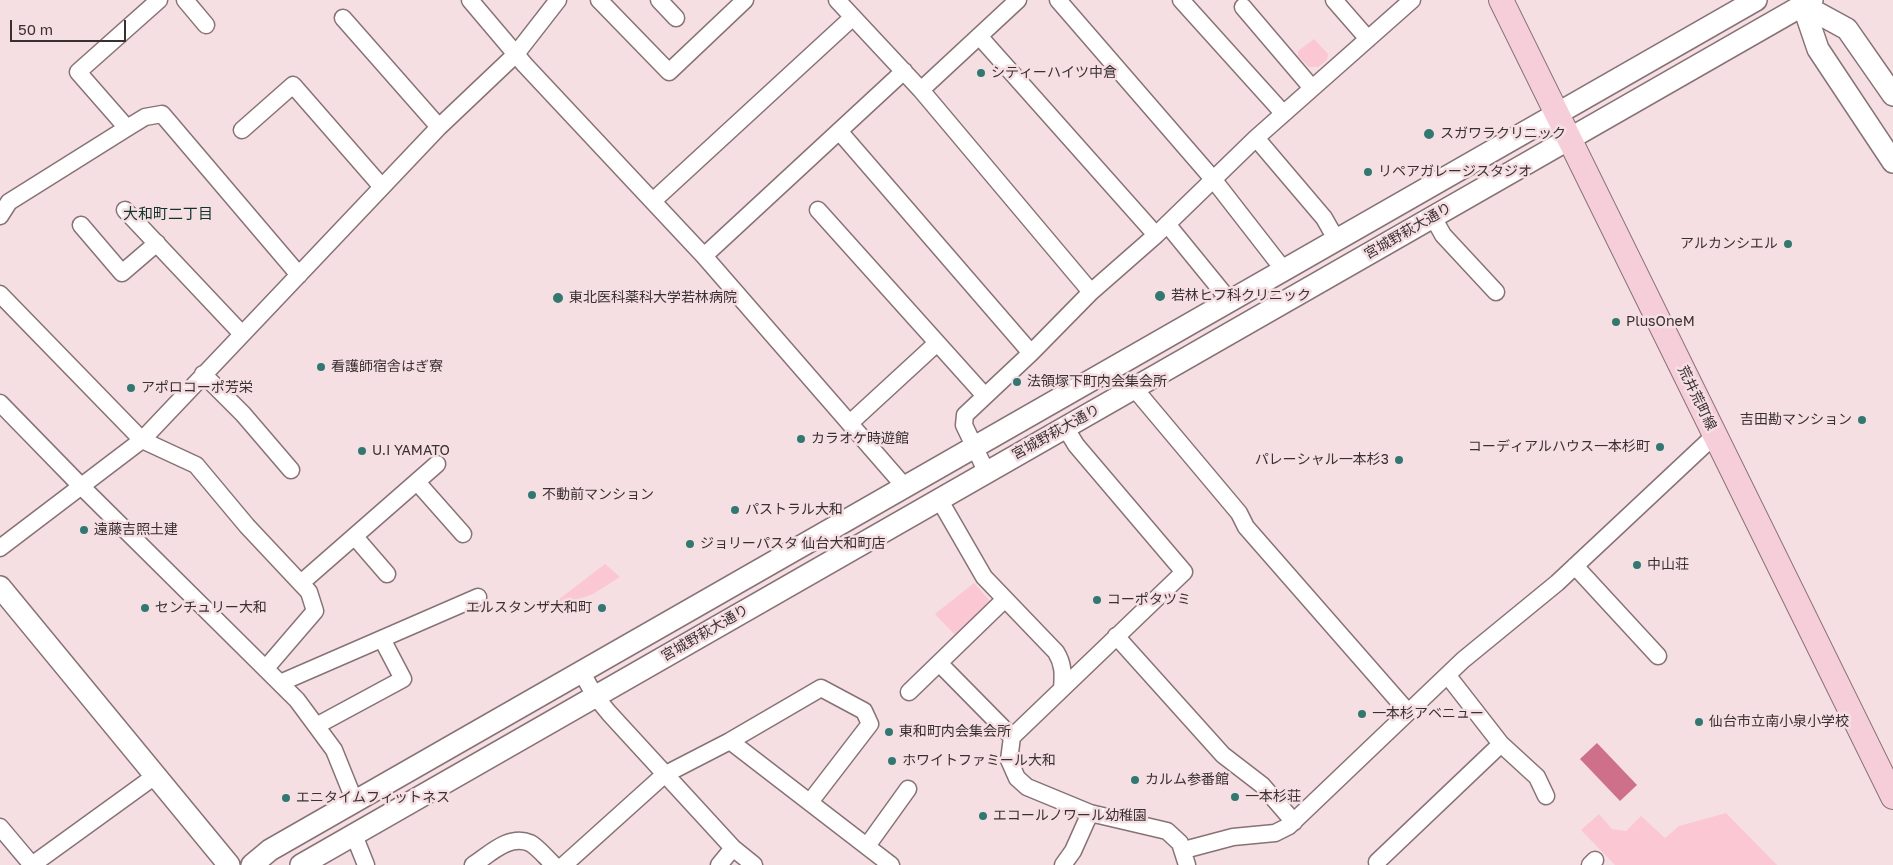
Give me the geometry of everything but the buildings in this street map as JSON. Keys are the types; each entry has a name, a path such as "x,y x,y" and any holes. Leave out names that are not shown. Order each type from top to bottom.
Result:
{"main road":[{"name":"荒井荒町線","path":"1501,0 1893,797"}],"street":[{"path":"127,128 78,72 159,0"},
{"path":"185,0 206,25"},
{"path":"470,0 516,54 654,200 905,487"},
{"path":"0,548 142,440 439,127 516,54 558,0"},
{"path":"600,0 669,72 745,0"},
{"path":"659,0 676,18"},
{"path":"837,0 904,71 1091,292"},
{"path":"920,90 1018,0"},
{"path":"1058,0 1213,179 1283,269"},
{"path":"1181,0 1283,113"},
{"path":"1334,0 1368,39"},
{"path":"986,472 973,448 964,425 965,415 1031,353 1091,292 1161,229 1256,138 1412,0"},
{"name":"宮城野萩大通り","path":"252,865 270,850 1756,0"},
{"path":"1805,2 1847,29 1893,95"},
{"path":"1805,2 1818,48 1893,162"},
{"name":"宮城野萩大通り","path":"301,865 1432,218 1805,2"},
{"path":"1242,7 1312,88"},
{"path":"654,200 853,17"},
{"path":"343,18 439,127"},
{"path":"979,36 1229,300"},
{"path":"704,256 904,71"},
{"path":"242,130 293,84 382,187"},
{"path":"0,216 9,202 145,116 162,114 299,275"},
{"path":"839,131 1031,353"},
{"path":"1256,138 1324,218 1336,239"},
{"path":"125,210 242,334"},
{"path":"818,210 985,396"},
{"path":"1432,218 1443,235 1496,292"},
{"path":"81,225 122,274 157,243"},
{"path":"0,294 142,440 196,465 248,526 309,592 315,610 266,668"},
{"path":"850,422 937,343"},
{"path":"203,374 243,414 291,470"},
{"path":"1134,388 1239,513 1246,527 1408,712"},
{"path":"0,403 81,486 298,700 334,750 355,802"},
{"path":"1064,427 1076,445 1184,572 1012,737 1009,760 1017,778 1027,787 1090,813 1167,831 1180,842 1185,858 1233,837 1274,833 1294,822 1463,660 1575,566 1715,435"},
{"path":"301,583 437,464"},
{"path":"417,482 463,534"},
{"path":"939,499 979,569 1004,600 1056,652 1063,671 1062,689"},
{"path":"355,537 387,574"},
{"path":"1575,566 1658,656"},
{"path":"0,587 229,865"},
{"path":"280,683 478,598"},
{"path":"909,692 1004,600"},
{"path":"1116,636 1223,755 1262,785 1294,822"},
{"path":"316,726 403,679 382,639"},
{"path":"938,663 1012,737"},
{"path":"582,672 595,696 664,775 733,848 754,865"},
{"path":"1448,676 1501,744 1537,777 1546,796"},
{"path":"564,865 664,775 730,741 821,688 864,711 870,724 810,802"},
{"path":"730,741 867,846 882,862"},
{"path":"1377,862 1501,744"},
{"path":"0,827 32,865 154,776"},
{"path":"867,846 908,789"},
{"path":"1063,865 1073,851 1090,813"},
{"path":"354,835 366,865"},
{"path":"473,865 506,843 515,840 531,844 554,865"},
{"path":"719,865 733,848"}],"shaded area":[{"path":"1314,39 1328,54 1327,60 1318,67 1309,67 1298,56 1298,51"},
{"path":"605,564 620,577 593,594 557,607 554,603"},
{"path":"974,583 990,601 956,636 935,614"},
{"path":"1597,743 1637,785 1620,801 1580,759"},
{"path":"1726,813 1777,865 1615,865 1581,830 1599,814 1612,829 1626,831 1641,816 1665,838 1679,826"}],"place":[{"name":"シティーハイツ中倉","path":"981,73"},
{"name":"スガワラクリニック","path":"1429,134"},
{"name":"リペアガレージスタジオ","path":"1368,172"},
{"name":"アルカンシエル","path":"1788,244"},
{"name":"若林ヒフ科クリニック","path":"1160,296"},
{"name":"東北医科薬科大学若林病院","path":"558,298"},
{"name":"PlusOneM","path":"1616,322"},
{"name":"看護師宿舎はぎ寮","path":"321,367"},
{"name":"法領塚下町内会集会所","path":"1017,382"},
{"name":"アポロコーポ芳栄","path":"131,388"},
{"name":"吉田勘マンション","path":"1862,420"},
{"name":"カラオケ時遊館","path":"801,439"},
{"name":"コーディアルハウス一本杉町","path":"1660,447"},
{"name":"U.I YAMATO","path":"362,451"},
{"name":"パレーシャル一本杉3","path":"1399,460"},
{"name":"不動前マンション","path":"532,495"},
{"name":"パストラル大和","path":"735,510"},
{"name":"遠藤吉照土建","path":"84,530"},
{"name":"ジョリーパスタ 仙台大和町店","path":"690,544"},
{"name":"中山荘","path":"1637,565"},
{"name":"コーポタツミ","path":"1097,600"},
{"name":"センチュリー大和","path":"145,608"},
{"name":"エルスタンザ大和町","path":"602,608"},
{"name":"一本杉アベニュー","path":"1362,714"},
{"name":"仙台市立南小泉小学校","path":"1699,722"},
{"name":"東和町内会集会所","path":"889,732"},
{"name":"ホワイトファミール大和","path":"892,761"},
{"name":"カルム参番館","path":"1135,780"},
{"name":"一本杉荘","path":"1235,797"},
{"name":"エニタイムフィットネス","path":"286,798"},
{"name":"エコールノワール幼稚園","path":"983,816"}],"district":[{"name":"大和町二丁目","path":"168,214"}]}
